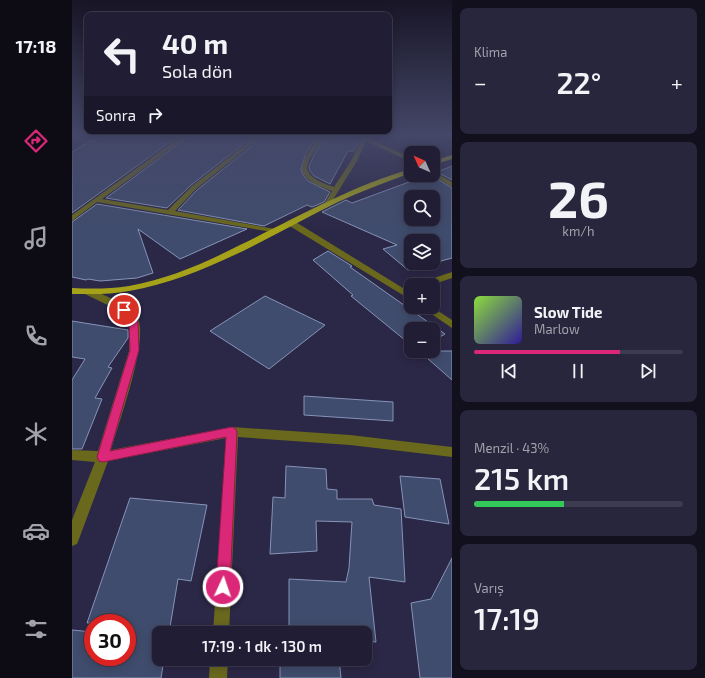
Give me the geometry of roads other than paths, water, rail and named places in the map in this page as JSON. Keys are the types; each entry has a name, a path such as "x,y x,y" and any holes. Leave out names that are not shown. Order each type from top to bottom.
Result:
{"main road":[{"path":"72,291 121,291 165,281 196,269 368,186 404,173"}],"street":[{"path":"72,219 144,166"},
{"path":"170,212 181,198 223,166"},
{"path":"304,166 307,177 318,184 336,190"},
{"path":"326,206 351,166"},
{"path":"440,177 452,185"},
{"path":"96,200 275,231"},
{"path":"291,223 404,288"},
{"path":"440,279 452,275"},
{"path":"72,539 103,457 134,350 134,321 124,310 88,292"},
{"path":"436,314 452,325"},
{"path":"221,626 232,432"},
{"path":"72,456 103,457 232,432 350,440 452,452"},
{"path":"218,678 219,666"}]}
